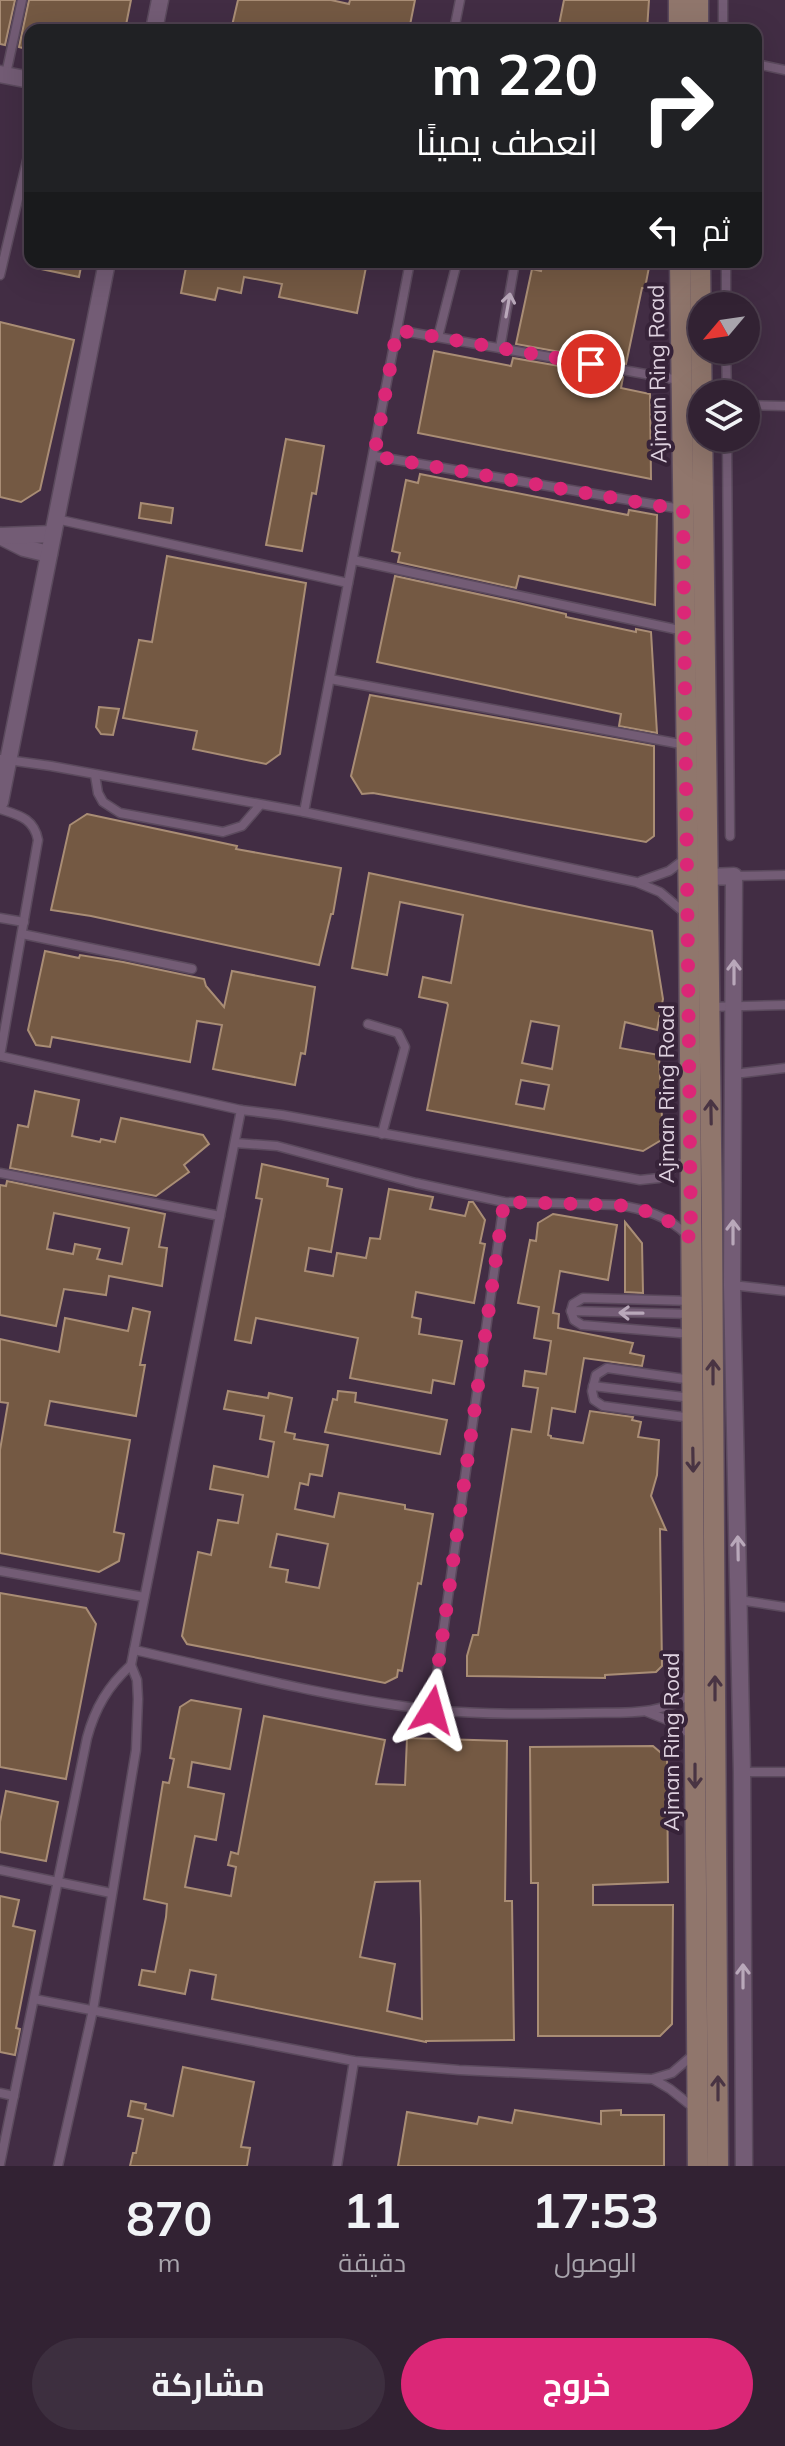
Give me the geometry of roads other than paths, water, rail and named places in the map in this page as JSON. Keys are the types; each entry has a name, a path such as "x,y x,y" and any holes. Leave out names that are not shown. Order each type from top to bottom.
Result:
{"main road":[{"path":"679,0 679,24"},
{"path":"698,0 698,24"},
{"name":"Ajman Ring Road","path":"680,268 689,916 698,2166"},
{"name":"Ajman Ring Road","path":"700,268 718,2166"}],"street":[{"path":"155,24 160,0"},
{"path":"3,75 24,79"},
{"path":"0,802 4,759 49,554 106,268"},
{"path":"1,536 54,527"},
{"path":"1,536 24,548 49,554"},
{"path":"707,877 734,876 732,1285 742,1772 744,2166"}],"lane":[{"path":"3,75 22,0"},
{"path":"455,24 460,0"},
{"path":"723,0 723,24"},
{"path":"762,65 785,70"},
{"path":"0,275 24,173"},
{"path":"304,812 409,268"},
{"path":"438,337 455,268"},
{"path":"500,348 514,268"},
{"path":"726,268 726,292"},
{"path":"397,330 681,381"},
{"path":"760,405 785,406"},
{"path":"727,452 730,836"},
{"path":"374,456 683,510"},
{"path":"54,527 348,583"},
{"path":"353,560 684,631"},
{"path":"330,679 686,745"},
{"path":"4,759 304,812 636,882 660,892 689,916"},
{"path":"95,775 98,793 113,811 179,824 223,832 242,826 260,805"},
{"path":"0,809 27,820 36,832 37,847 0,1056 241,1110 640,1180 659,1178 690,1158"},
{"path":"636,882 659,877 687,856"},
{"path":"734,876 785,875"},
{"path":"0,918 24,922"},
{"path":"22,934 192,969"},
{"path":"709,1007 785,1005"},
{"path":"368,1024 398,1033 405,1047 382,1134"},
{"path":"734,1074 785,1068"},
{"path":"58,2166 93,2010 137,1736 138,1690 131,1665 241,1110"},
{"path":"235,1143 277,1146 504,1202 632,1207 659,1215 691,1239"},
{"path":"0,1173 220,1216"},
{"path":"432,1710 504,1202"},
{"path":"732,1285 785,1291"},
{"path":"587,1298 692,1316 582,1325 574,1320 571,1311 576,1301 587,1298"},
{"path":"571,1311 692,1316"},
{"path":"611,1369 693,1399 603,1406 594,1400 594,1378 599,1372 611,1369"},
{"path":"593,1386 693,1399"},
{"path":"0,1571 144,1597"},
{"path":"739,1600 785,1607"},
{"path":"134,1650 343,1695 432,1710 505,1715 646,1712 675,1703 695,1689"},
{"path":"0,2164 91,1721 107,1690 131,1665"},
{"path":"646,1712 675,1723 695,1739"},
{"path":"742,1772 785,1772"},
{"path":"0,1870 111,1893"},
{"path":"34,1999 354,2061 459,2070 652,2079 672,2073 697,2050"},
{"path":"337,2166 354,2061"},
{"path":"652,2079 697,2110"},
{"path":"0,2093 14,2096"}]}
